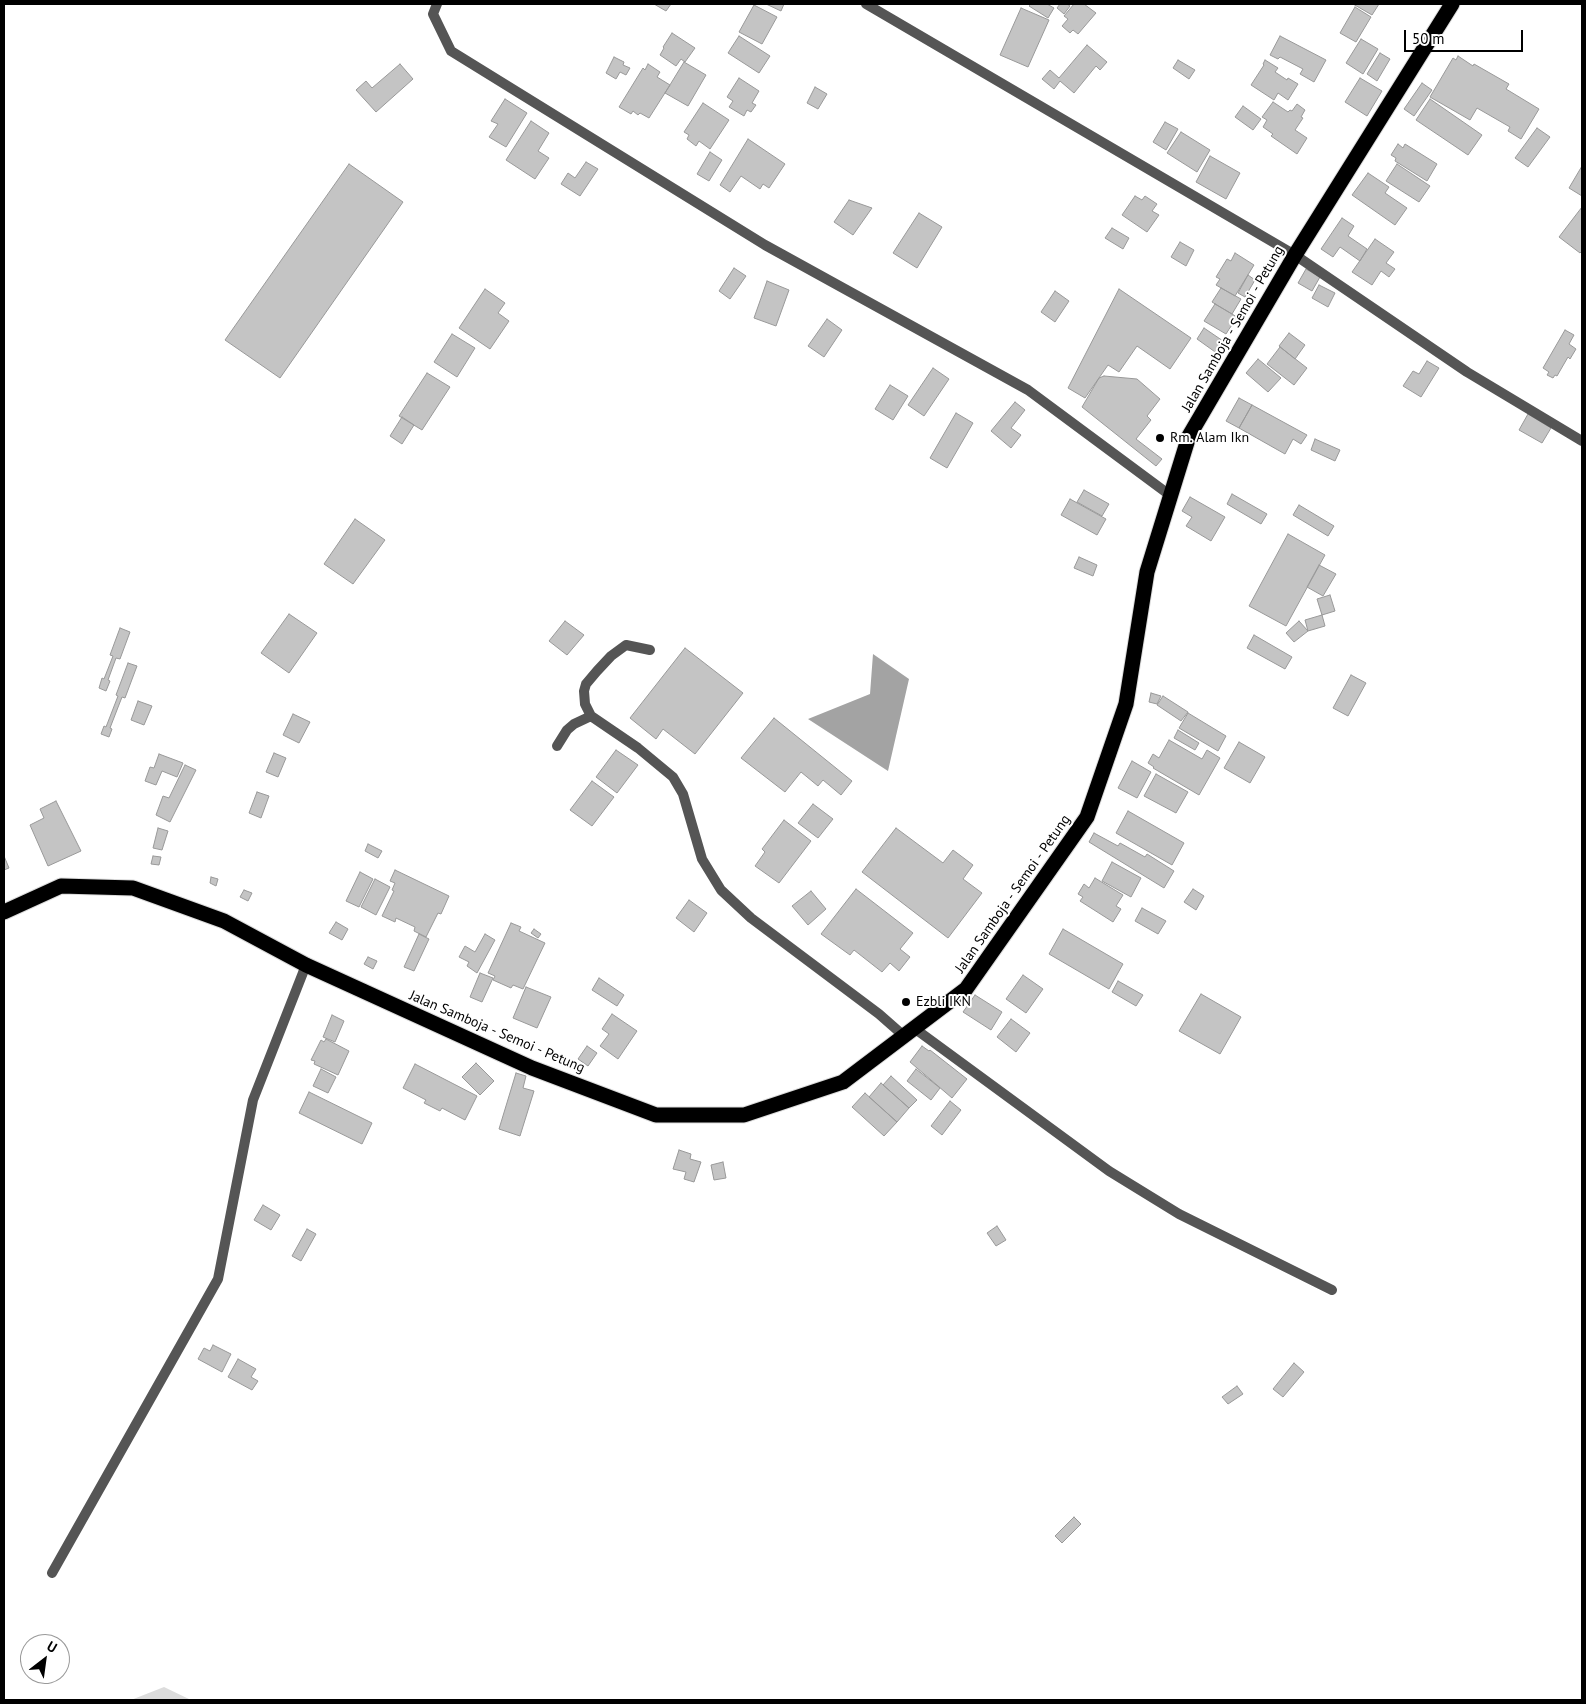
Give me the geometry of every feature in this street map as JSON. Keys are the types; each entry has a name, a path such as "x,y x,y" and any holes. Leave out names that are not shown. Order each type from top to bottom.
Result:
{"highway":[{"name":"Jalan Samboja - Semoi - Petung","path":"4,912 61,886 133,888 224,921 306,965 532,1068 656,1115 744,1115 843,1082 966,989 1087,817 1126,704 1147,572 1189,436 1295,255 1452,4"}],"street":[{"path":"437,4 433,14 451,51 765,245 1028,390 1171,496"},
{"path":"866,4 1295,255 1468,372 1582,441"},
{"path":"650,650 626,645 611,656 586,684 584,691 585,704 591,716 638,748 673,777 683,794 702,860 721,890 751,918 879,1014 909,1032 1109,1171 1179,1214 1332,1290"},
{"path":"557,746 574,724 591,716"},
{"path":"52,1573 218,1279 253,1100 306,965"}],"shaded area":[{"path":"873,654 909,679 888,771 808,719 870,694"},
{"path":"164,1687 191,1700 131,1700"}],"building":[{"path":"654,4 671,4 666,11"},
{"path":"766,4 784,4 781,11"},
{"path":"1031,4 1047,4 1054,8 1048,18 1029,6"},
{"path":"1060,4 1070,6 1064,14 1057,8"},
{"path":"1074,4 1084,4 1096,13 1078,34 1073,30 1070,33 1062,26 1068,19 1064,16"},
{"path":"1353,4 1379,4 1372,15"},
{"path":"754,5 777,17 762,44 739,32"},
{"path":"1355,7 1371,17 1356,42 1340,33"},
{"path":"1021,8 1049,20 1028,67 1000,55"},
{"path":"672,33 695,48 685,62 681,59 676,66 660,55"},
{"path":"739,36 770,56 759,73 728,53"},
{"path":"1280,36 1326,60 1314,82 1300,74 1303,69 1280,57 1278,59 1270,55"},
{"path":"1361,39 1378,49 1363,74 1346,63"},
{"path":"1087,45 1107,62 1100,70 1096,66 1074,93 1060,81 1054,89 1042,79 1050,70 1059,78"},
{"path":"1380,53 1390,59 1377,81 1367,74"},
{"path":"1458,56 1473,66 1474,64 1509,84 1506,89 1539,109 1521,139 1508,131 1510,127 1477,108 1470,120 1430,97 1453,58 1456,60"},
{"path":"614,57 624,62 623,65 630,68 626,75 620,72 616,79 606,73"},
{"path":"1178,60 1195,70 1189,79 1173,68"},
{"path":"1265,60 1278,68 1275,72 1287,80 1288,78 1298,84 1288,100 1278,93 1274,100 1251,85 1264,65"},
{"path":"684,62 706,75 688,106 665,93"},
{"path":"400,64 413,79 376,112 356,90 366,81 372,88"},
{"path":"648,64 660,72 657,77 670,85 649,118 640,113 638,115 633,111 631,114 619,107 643,68 645,70"},
{"path":"739,78 759,91 752,103 756,105 751,112 747,110 744,116 729,107 733,101 727,97"},
{"path":"1360,78 1382,91 1367,116 1345,102"},
{"path":"1422,83 1432,90 1414,116 1404,109"},
{"path":"815,87 827,94 818,109 807,103"},
{"path":"505,99 527,113 506,147 489,137 498,124 491,121"},
{"path":"1430,99 1482,135 1468,155 1416,120"},
{"path":"1273,102 1288,112 1292,111 1297,104 1305,110 1301,117 1303,118 1295,130 1307,138 1297,154 1271,136 1273,134 1263,127 1267,120 1262,117"},
{"path":"703,103 729,120 710,149 699,141 696,146 687,139 689,135 684,132"},
{"path":"1243,106 1261,119 1253,130 1235,117"},
{"path":"531,121 549,133 538,151 549,158 535,179 506,160"},
{"path":"1165,122 1178,129 1166,150 1153,142"},
{"path":"1537,128 1550,137 1528,167 1515,158"},
{"path":"1181,132 1210,150 1197,172 1167,153"},
{"path":"748,139 785,164 769,188 763,184 760,189 741,176 730,192 720,185"},
{"path":"1398,144 1403,148 1405,144 1437,164 1427,181 1395,161 1396,158 1391,155"},
{"path":"710,152 722,160 709,181 697,174"},
{"path":"1210,156 1240,173 1226,199 1196,182"},
{"path":"586,162 598,169 580,196 561,184 568,173 575,178"},
{"path":"349,164 403,202 280,378 225,340"},
{"path":"1397,164 1430,186 1419,202 1386,181"},
{"path":"1582,166 1582,196 1569,188"},
{"path":"1368,173 1389,187 1385,193 1407,208 1395,225 1352,195"},
{"path":"1135,196 1142,200 1145,196 1157,204 1152,211 1159,215 1147,232 1122,215"},
{"path":"849,200 872,208 853,235 834,222"},
{"path":"1582,207 1582,251 1580,253 1559,237"},
{"path":"919,213 942,227 917,268 893,253"},
{"path":"1342,218 1354,226 1348,236 1367,249 1360,261 1340,247 1333,257 1321,249"},
{"path":"1112,228 1129,238 1123,249 1105,238"},
{"path":"1375,239 1394,252 1386,263 1395,269 1389,277 1381,271 1372,285 1352,272"},
{"path":"1180,242 1194,250 1186,266 1171,257"},
{"path":"1235,253 1254,265 1235,296 1216,285 1220,279 1216,277 1227,259 1231,261"},
{"path":"734,268 746,276 730,299 719,291"},
{"path":"1306,269 1320,277 1312,291 1298,283"},
{"path":"1248,275 1255,280 1245,297 1238,293"},
{"path":"767,281 789,290 776,326 754,318"},
{"path":"1319,285 1335,293 1328,307 1312,298"},
{"path":"1221,288 1241,299 1232,314 1212,302"},
{"path":"485,289 505,303 498,313 509,321 490,349 459,328"},
{"path":"1119,289 1191,338 1170,369 1137,346 1119,372 1108,365 1085,398 1068,388"},
{"path":"1055,291 1069,301 1055,322 1041,312"},
{"path":"1215,304 1237,317 1226,334 1204,321"},
{"path":"827,319 842,330 824,357 808,346"},
{"path":"1204,328 1226,343 1218,354 1197,339"},
{"path":"1565,330 1574,335 1569,344 1576,349 1570,359 1568,357 1557,376 1555,375 1553,378 1547,375 1549,372 1543,368"},
{"path":"1289,333 1305,345 1295,359 1279,346"},
{"path":"452,334 475,348 457,377 434,362"},
{"path":"1280,347 1307,368 1294,385 1267,364"},
{"path":"1258,359 1281,378 1268,392 1246,373"},
{"path":"1427,361 1439,368 1421,397 1403,386 1413,371 1419,374"},
{"path":"933,368 949,379 924,416 908,405"},
{"path":"427,373 450,387 422,430 399,416"},
{"path":"1104,376 1137,379 1160,399 1147,416 1151,420 1136,439 1162,459 1156,466 1082,407 1099,378"},
{"path":"890,385 908,396 893,420 875,409"},
{"path":"1239,398 1252,405 1239,428 1226,421"},
{"path":"1015,402 1025,410 1011,428 1021,435 1011,448 991,431"},
{"path":"1252,405 1307,435 1301,444 1293,439 1285,454 1239,428"},
{"path":"956,413 973,423 947,468 930,458"},
{"path":"1528,414 1551,428 1542,443 1519,430"},
{"path":"402,417 414,425 402,444 390,436"},
{"path":"1315,439 1340,450 1335,461 1311,450"},
{"path":"1084,490 1109,504 1102,516 1077,502"},
{"path":"1232,494 1267,514 1261,524 1227,504"},
{"path":"1190,497 1225,517 1211,541 1186,526 1192,517 1182,511"},
{"path":"1070,499 1106,519 1097,535 1061,515"},
{"path":"1299,505 1334,526 1328,536 1293,515"},
{"path":"355,519 385,540 353,584 324,564"},
{"path":"1288,534 1325,555 1286,626 1249,606"},
{"path":"1079,557 1097,565 1093,576 1074,568"},
{"path":"1319,565 1336,574 1323,596 1307,587"},
{"path":"1330,595 1335,611 1322,615 1317,599"},
{"path":"289,614 317,633 289,673 261,653"},
{"path":"1322,615 1325,626 1308,631 1305,620"},
{"path":"565,621 584,635 567,655 549,641"},
{"path":"1299,621 1308,631 1294,642 1286,633"},
{"path":"120,628 130,632 120,659 116,658 106,691 99,688 113,656 110,655"},
{"path":"1254,635 1292,657 1285,669 1247,648"},
{"path":"685,648 743,693 695,754 663,729 656,739 630,718"},
{"path":"128,663 137,666 125,698 122,697 110,728 112,729 109,737 101,734 104,726 106,727 118,696 116,695"},
{"path":"1351,675 1366,683 1348,716 1333,708"},
{"path":"1151,693 1161,696 1157,704 1149,702"},
{"path":"1163,696 1188,712 1181,721 1157,705"},
{"path":"138,701 152,706 144,725 131,720"},
{"path":"1188,713 1226,736 1218,751 1179,728"},
{"path":"293,714 310,722 299,743 283,735"},
{"path":"774,718 852,781 841,795 823,780 818,786 801,772 785,792 741,758"},
{"path":"1178,730 1199,743 1195,750 1174,738"},
{"path":"1169,740 1202,759 1207,750 1220,758 1199,795 1153,768 1148,763 1153,754 1159,758"},
{"path":"1239,742 1265,757 1250,783 1224,768"},
{"path":"616,750 638,765 617,793 596,777"},
{"path":"274,753 286,758 278,777 266,772"},
{"path":"159,754 183,763 177,777 162,771 156,785 145,781 150,767 154,768"},
{"path":"1132,761 1151,772 1137,798 1118,788"},
{"path":"185,765 196,770 170,822 156,815 163,796 169,798"},
{"path":"1156,774 1188,792 1176,813 1144,796"},
{"path":"592,781 614,797 592,826 570,810"},
{"path":"257,792 269,796 261,818 249,813"},
{"path":"56,801 81,851 48,866 30,825 44,818 40,809"},
{"path":"813,804 833,819 818,838 798,823"},
{"path":"1128,811 1184,843 1172,865 1116,833"},
{"path":"784,820 811,841 779,883 755,866 765,852 762,849"},
{"path":"158,828 168,831 162,850 153,848"},
{"path":"896,828 943,863 953,850 973,865 963,879 982,893 948,938 862,872"},
{"path":"1094,833 1118,846 1120,843 1145,857 1147,854 1174,871 1164,888 1089,842"},
{"path":"368,844 382,851 378,858 365,851"},
{"path":"4,856 9,868 4,870"},
{"path":"153,856 161,857 159,865 151,864"},
{"path":"1112,862 1141,878 1131,897 1102,881"},
{"path":"395,870 449,896 441,914 438,913 426,937 414,931 415,927 396,918 395,922 382,916 394,891 392,890 395,883 390,881"},
{"path":"360,872 373,879 359,907 346,901"},
{"path":"211,877 218,879 216,886 210,883"},
{"path":"1095,878 1123,895 1116,906 1121,909 1113,922 1080,901 1083,897 1078,894 1084,884 1089,888"},
{"path":"375,879 390,887 376,915 361,907"},
{"path":"856,889 913,933 900,949 910,957 899,971 890,963 882,972 854,950 850,955 821,934"},
{"path":"1193,889 1204,896 1196,910 1184,902"},
{"path":"244,890 252,893 248,901 240,897"},
{"path":"811,891 826,909 808,925 792,906"},
{"path":"689,900 707,913 694,932 676,918"},
{"path":"1142,908 1166,921 1158,934 1135,921"},
{"path":"336,922 348,929 342,940 329,933"},
{"path":"511,923 521,927 519,931 545,943 523,989 513,985 511,988 493,980 495,976 488,973"},
{"path":"534,929 541,934 538,938 531,933"},
{"path":"1063,929 1123,964 1109,989 1049,954"},
{"path":"419,934 429,939 414,971 404,967"},
{"path":"485,934 495,940 477,973 467,966 469,962 459,957 465,946 475,952"},
{"path":"368,957 377,961 373,969 364,964"},
{"path":"480,973 493,978 482,1002 470,997"},
{"path":"1023,975 1043,989 1026,1013 1006,999"},
{"path":"599,978 624,995 617,1006 592,990"},
{"path":"1118,981 1143,995 1136,1006 1112,992"},
{"path":"526,987 551,997 537,1028 513,1018"},
{"path":"1201,994 1241,1017 1220,1054 1179,1031"},
{"path":"975,995 1002,1012 991,1030 963,1012"},
{"path":"612,1014 637,1031 618,1059 600,1046 609,1034 602,1029"},
{"path":"332,1015 344,1021 335,1042 323,1037"},
{"path":"1011,1019 1030,1033 1016,1052 997,1037"},
{"path":"326,1039 349,1051 338,1075 314,1064 315,1061 311,1060 321,1040 324,1042"},
{"path":"587,1046 597,1053 588,1066 578,1059"},
{"path":"922,1046 930,1050 967,1079 952,1098 910,1062"},
{"path":"476,1063 494,1081 480,1095 462,1077"},
{"path":"415,1064 477,1096 465,1120 442,1108 440,1111 424,1103 426,1100 403,1088"},
{"path":"321,1069 336,1077 328,1093 313,1086"},
{"path":"916,1069 940,1088 931,1100 907,1081"},
{"path":"516,1073 526,1076 523,1088 534,1091 520,1136 499,1129"},
{"path":"891,1076 917,1100 909,1108 883,1085"},
{"path":"881,1083 909,1108 897,1122 869,1097"},
{"path":"309,1092 372,1123 362,1144 299,1113"},
{"path":"865,1093 897,1122 884,1136 852,1107"},
{"path":"950,1101 961,1110 942,1135 931,1126"},
{"path":"679,1150 691,1154 690,1159 701,1162 694,1182 684,1179 686,1172 673,1169"},
{"path":"723,1162 726,1178 714,1180 711,1165"},
{"path":"263,1205 280,1215 271,1230 254,1220"},
{"path":"997,1226 1006,1240 996,1246 987,1233"},
{"path":"307,1229 316,1234 301,1261 292,1256"},
{"path":"213,1345 231,1354 222,1372 198,1359 204,1348 210,1351"},
{"path":"238,1359 256,1369 251,1377 258,1381 252,1390 228,1377"},
{"path":"1294,1363 1304,1372 1283,1397 1273,1389"},
{"path":"1237,1386 1243,1394 1228,1404 1222,1397"},
{"path":"1074,1517 1081,1524 1062,1543 1055,1536"}],"place":[{"name":"Rm. Alam Ikn","path":"1160,438"},
{"name":"Ezbli IKN","path":"906,1002"}]}
